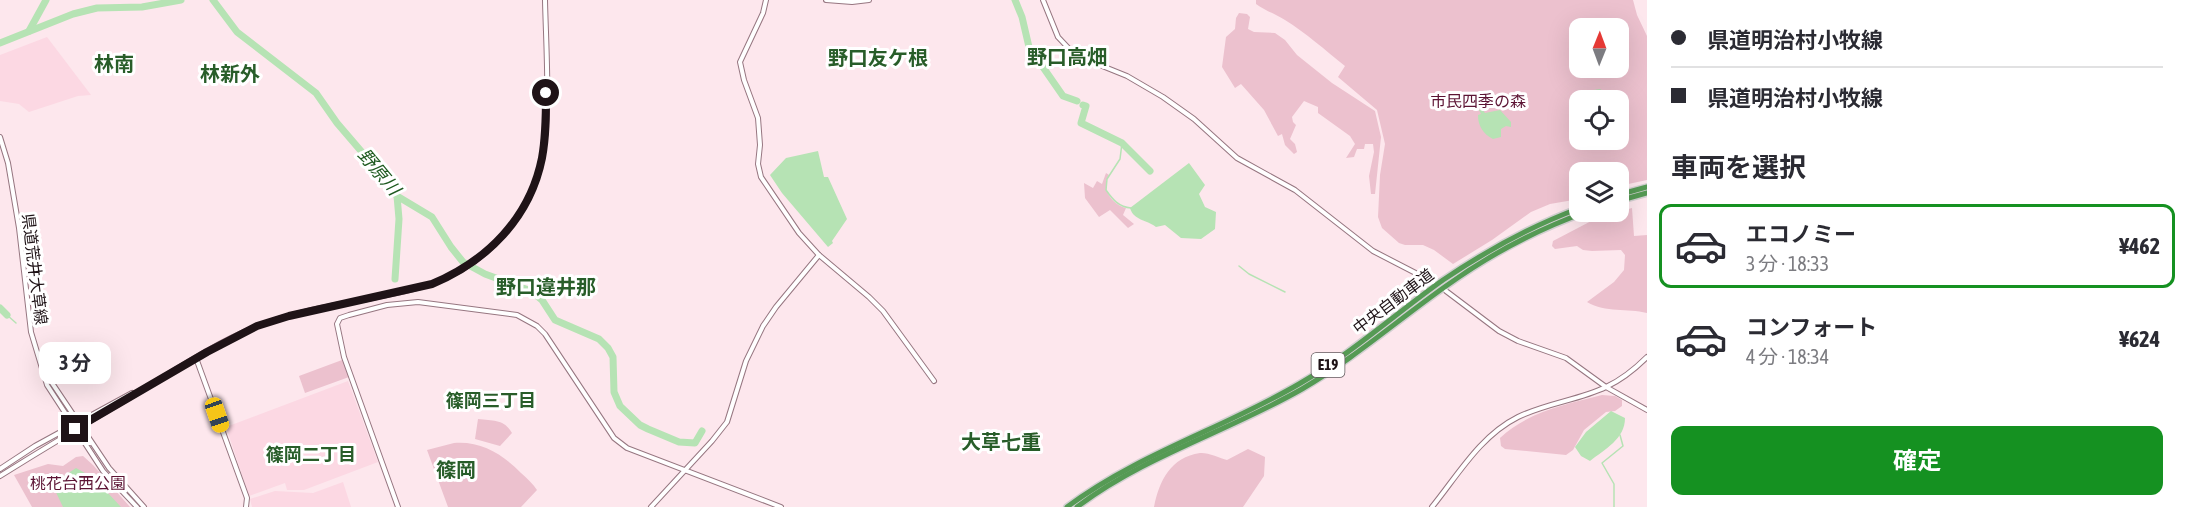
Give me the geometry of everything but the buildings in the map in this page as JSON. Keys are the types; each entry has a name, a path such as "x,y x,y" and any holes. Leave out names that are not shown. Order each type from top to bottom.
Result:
{"highway":[{"path":"1629,192 1647,188"},
{"path":"1629,198 1647,193"},
{"name":"中央自動車道","path":"1067,507 1123,471 1255,408 1301,383 1475,259 1529,229 1569,213"},
{"name":"中央自動車道","path":"1077,507 1125,476 1247,418 1303,388 1350,358 1430,297 1489,258 1532,234 1569,219"}],"street":[{"path":"0,469 240,334 273,321 309,311 415,289 449,277 468,266 492,247 511,226 528,198 538,173 545,130 545,0"},
{"path":"766,0 763,13 740,62 758,118 759,170 781,209 819,255 883,311 934,381"},
{"path":"826,0 852,2 869,0"},
{"path":"1043,0 1058,37 1075,56 1127,76 1164,97 1194,118 1237,158 1295,190 1373,251 1433,282"},
{"name":"県道荒井大草線","path":"0,137 8,163 19,228 31,332 42,368 52,394 73,427 103,471 136,507"},
{"path":"651,507 727,422 746,361 763,326 819,255"},
{"path":"1446,291 1499,331 1518,341 1566,358 1606,387 1647,410"},
{"path":"398,507 344,357 337,324 340,318 349,315 418,302 510,314 526,319 545,334 614,438 627,448 782,507"},
{"path":"1432,507 1469,459 1500,428 1538,408 1606,387 1636,368 1647,357"},
{"path":"196,358 247,498 246,507"},
{"name":"県道荒井大草線","path":"42,368 109,468 144,507"},
{"path":"0,476 73,427"}],"shaded area":[{"path":"47,37 91,95 78,96 29,112 19,104 0,101 0,55"},
{"path":"1482,109 1485,113 1500,110 1511,122 1511,127 1506,126 1501,129 1501,137 1493,139 1489,137 1479,123 1478,115 1481,114 1479,110"},
{"path":"818,151 824,177 828,177 847,219 832,241 833,243 828,247 782,193 770,175 786,158"},
{"path":"1189,163 1205,185 1199,194 1205,207 1216,212 1215,229 1201,239 1181,238 1165,225 1156,227 1137,218 1130,208"},
{"path":"348,381 378,462 304,490 287,490 285,483 249,496 226,427"},
{"path":"1611,411 1625,418 1622,432 1613,443 1590,461 1581,456 1575,447 1586,432"},
{"path":"76,468 94,478 121,507 63,507 52,484"},
{"path":"343,482 351,507 252,507 250,499 275,491 313,493"}],"green space":[{"name":"市民四季の森","path":"1256,0 1633,0 1647,36 1647,180 1629,184 1629,162 1569,162 1569,201 1550,204 1531,212 1453,264 1423,245 1399,243 1382,228 1378,217 1380,175 1385,144 1377,110 1338,77 1345,66 1293,25 1256,4"},
{"path":"1239,13 1250,17 1248,29 1254,32 1275,33 1285,40 1297,55 1332,83 1375,111 1381,137 1375,194 1371,194 1369,176 1374,152 1373,144 1365,144 1364,149 1357,149 1354,157 1346,158 1355,144 1350,136 1318,113 1318,107 1304,101 1292,117 1296,125 1290,139 1295,144 1297,152 1294,154 1285,145 1282,134 1278,136 1264,110 1241,84 1235,88 1222,67 1226,37 1235,29"},
{"path":"1106,173 1109,175 1106,186 1109,196 1117,204 1126,208 1123,215 1134,224 1128,228 1110,210 1099,217 1085,198 1084,183 1093,188 1097,181 1102,184"},
{"path":"1632,208 1634,236 1647,235 1647,313 1602,308 1587,302 1614,282 1624,270 1625,255 1621,250 1592,251 1583,250 1577,246 1555,249 1552,246 1553,241 1589,222 1629,222 1629,209"},
{"path":"342,360 349,377 305,393 299,376"},
{"path":"1602,395 1615,396 1622,400 1622,406 1615,411 1606,412 1584,430 1573,450 1566,455 1505,449 1501,446 1500,438 1535,415"},
{"path":"478,419 502,423 512,433 500,446 475,439"},
{"path":"454,443 474,444 491,450 514,466 537,490 521,507 448,507 427,450"},
{"path":"1248,449 1265,457 1264,476 1243,507 1154,507 1163,480 1181,459 1203,453 1227,460"},
{"name":"桃花台西公園","path":"83,456 130,507 32,507 14,475 48,464 63,466 76,457"}],"waterway":[{"path":"29,31 46,0"},
{"path":"0,43 73,14 97,8 142,7 181,0"},
{"name":"野原川","path":"213,0 237,32 316,93 337,123 380,171 397,196 432,217 463,262 485,274 531,291 542,300 555,320 599,339 613,357 614,392 620,406 640,425 679,442 695,443 702,431"},
{"path":"1015,0 1022,17 1029,47 1063,96 1077,101"},
{"path":"1083,105 1086,106 1081,123 1122,143 1150,171"},
{"path":"1122,143 1120,159 1107,179 1106,190 1117,202 1131,208"},
{"path":"395,279 399,219 397,196"},
{"path":"1239,266 1249,274 1285,292"},
{"path":"0,308 7,315"},
{"path":"7,315 16,323"},
{"path":"1614,507 1614,484 1602,463 1623,446 1620,435"}],"district":[{"name":"野口高畑","path":"1067,57"},
{"name":"野口友ケ根","path":"878,58"},
{"name":"林南","path":"114,64"},
{"name":"林新外","path":"230,74"},
{"name":"野口違井那","path":"546,287"},
{"name":"篠岡三丁目","path":"491,401"},
{"name":"大草七重","path":"1001,442"},
{"name":"篠岡二丁目","path":"311,455"},
{"name":"篠岡","path":"456,470"}],"route":[{"path":"75,429 157,380 257,326 309,311 432,284 449,277 478,259 511,226 534,186 544,147 546,93"}]}
